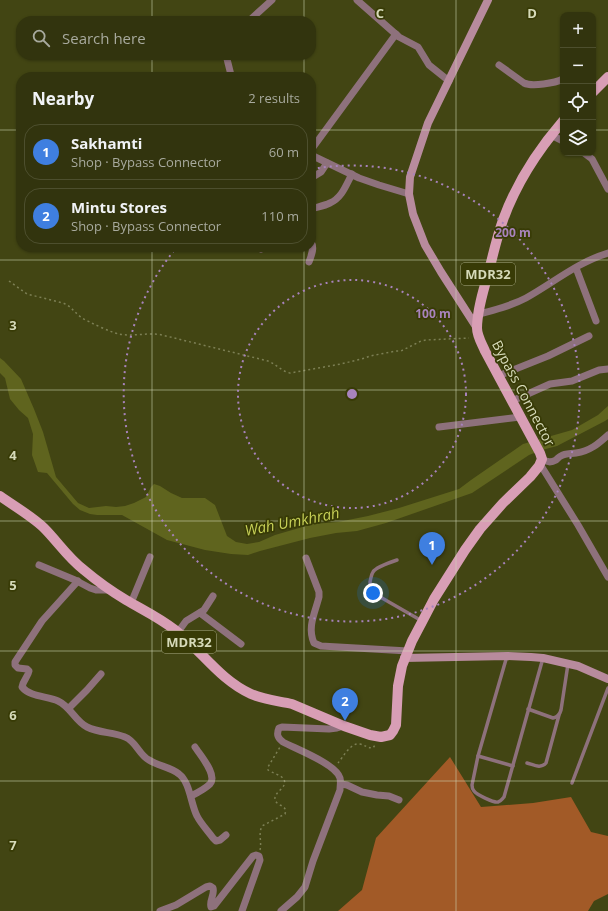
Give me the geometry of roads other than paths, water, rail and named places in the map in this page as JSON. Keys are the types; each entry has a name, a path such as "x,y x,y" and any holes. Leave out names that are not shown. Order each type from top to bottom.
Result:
{"main road":[{"path":"596,89 608,77"},
{"name":"Bypass Connector","path":"344,726 381,737 390,734 393,731 396,720 399,677 406,654 434,599 480,529 503,503 535,471 541,459 529,433 485,351 478,333 479,314 496,241 507,209 530,165 560,124"},
{"name":"MDR32","path":"0,496 40,524 72,560 83,570 110,590 178,632 233,684 260,698 292,704 344,726"}],"street":[{"path":"254,16 272,0"},
{"path":"357,0 399,37 418,47 429,65 449,81"},
{"path":"478,333 425,245 413,214 409,194 410,177 428,123 488,0"},
{"path":"316,143 396,34"},
{"path":"227,60 230,72"},
{"path":"499,65 528,85 560,82"},
{"path":"551,135 560,140"},
{"path":"587,156 592,160 608,189"},
{"path":"316,158 379,185 409,194"},
{"path":"316,175 321,172 327,163"},
{"path":"316,207 335,200 343,190 352,174"},
{"path":"309,262 312,252"},
{"path":"479,314 509,305 525,298 589,260 608,253"},
{"path":"576,268 596,321"},
{"path":"498,376 548,356 589,336"},
{"path":"512,401 550,384 572,381 599,370 608,369"},
{"path":"439,427 520,417"},
{"path":"541,459 546,462 552,462 560,456 583,452 594,447 608,435"},
{"path":"541,459 608,577"},
{"path":"131,603 150,557"},
{"path":"306,558 319,592 311,626 312,636 314,643 321,646 406,654 543,658 578,666 608,678"},
{"path":"39,565 78,581 90,588 96,590 110,590"},
{"path":"78,581 42,621 15,662 15,666 18,668 27,669 29,671 22,682 22,687 25,691 57,700 64,704 81,723 89,728 126,737 132,741 140,752 150,761 175,771 182,776 191,796 196,815 213,838 216,841 220,840 226,835"},
{"path":"178,632 186,621 204,610 213,596"},
{"path":"200,613 241,644"},
{"path":"69,708 88,690 101,674"},
{"path":"281,911 297,897 305,887 341,784 340,777 333,769 318,759 279,739 277,734 279,728 329,729 344,726"},
{"path":"191,796 205,788 211,783 212,779 212,774 208,766 195,747"},
{"path":"341,784 347,785 362,792 389,796 399,800"},
{"path":"160,911 176,905 210,886 214,890 210,904 211,907 214,906 253,856 256,855 259,856 260,860 242,911"}],"lane":[{"path":"396,560 375,569 372,572 370,585 372,590 375,594 422,622"},
{"path":"507,656 478,756 472,788 477,794 497,802 504,797 543,658"},
{"path":"527,763 541,767 546,763 561,710 568,664"},
{"path":"572,783 608,688"},
{"path":"528,709 553,718 559,715"},
{"path":"478,756 513,766"}],"place":[{"name":"Sakhamti","path":"432,565"},
{"name":"Mintu Stores","path":"345,721"}],"water label":[{"name":"Wah Umkhrah","path":"292,521"}]}
